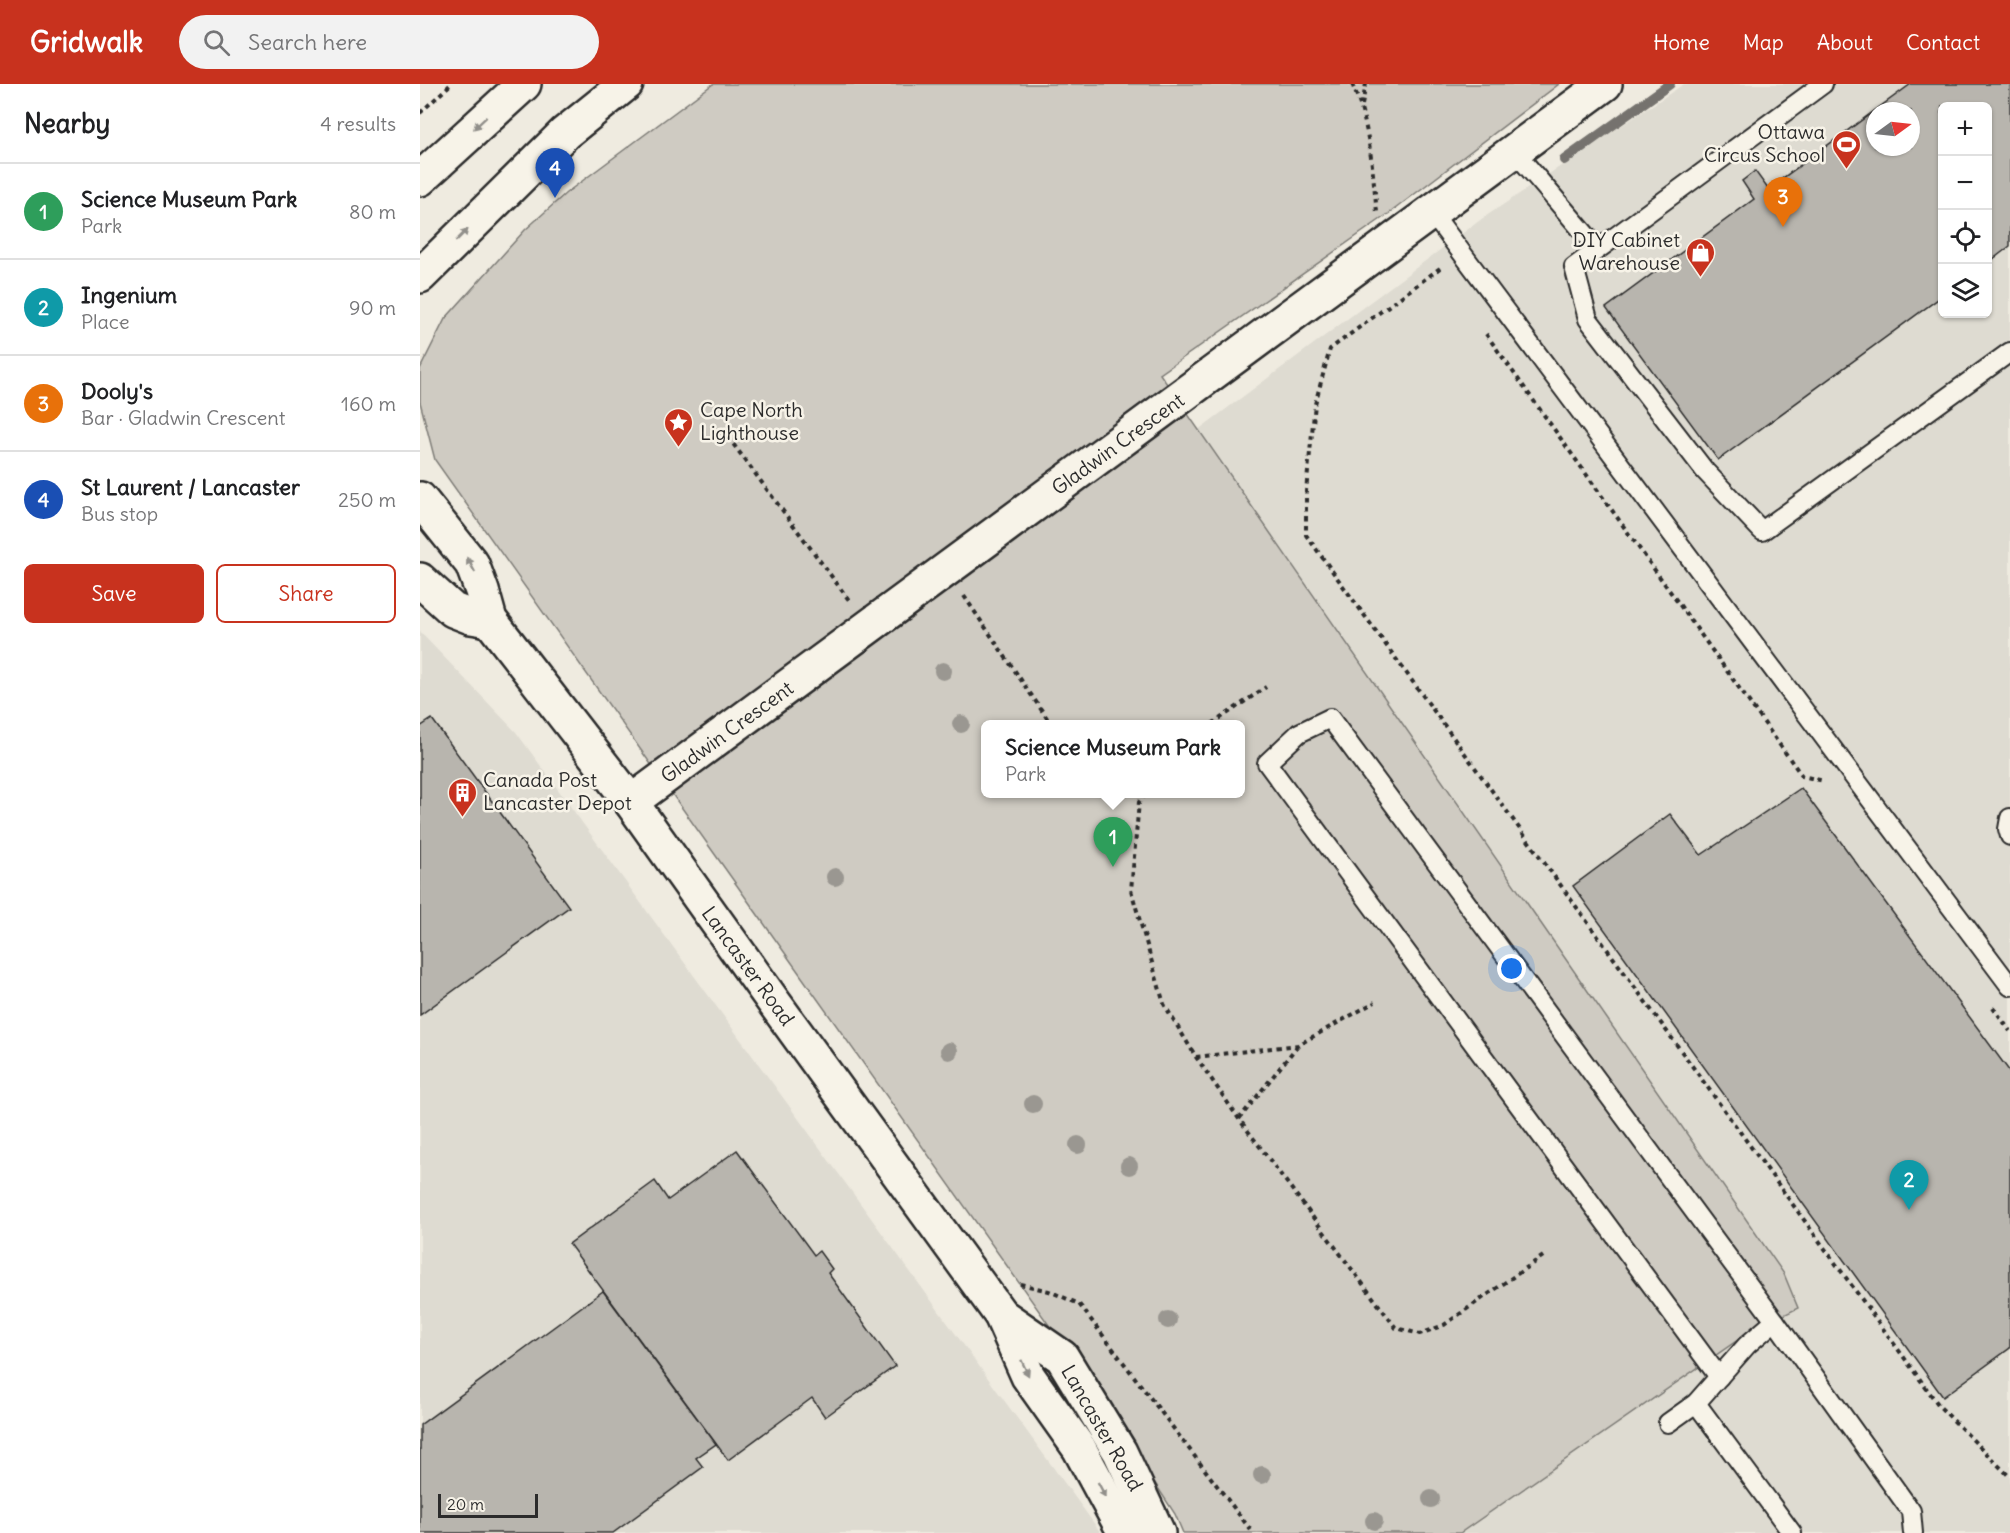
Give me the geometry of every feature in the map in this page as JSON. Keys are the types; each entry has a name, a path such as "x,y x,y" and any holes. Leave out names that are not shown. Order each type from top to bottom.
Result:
{"street":[{"path":"420,179 524,84"},
{"path":"420,276 565,134 626,84"},
{"name":"Gladwin Crescent","path":"631,802 1605,84"},
{"name":"Lancaster Road","path":"420,499 472,564 490,620 631,802 1001,1315 1028,1377 1079,1448 1125,1533"},
{"path":"420,580 453,610 471,617 490,620"},
{"name":"Lancaster Road","path":"1001,1315 1062,1357 1120,1452 1158,1533"}],"lane":[{"path":"1823,84 1574,267 1588,319 1705,471 1762,531 2010,352"},
{"path":"1515,152 1598,249"},
{"path":"1432,213 2010,986"},
{"path":"1719,1377 1267,763 1299,733 1330,718 1775,1321 1911,1511 1913,1533"},
{"path":"2010,818 2008,829 2010,836"},
{"path":"1668,1423 1696,1403 1747,1345 1775,1321"},
{"path":"1696,1403 1792,1533"}],"path":[{"path":"420,113 452,84"},
{"path":"1352,84 1362,106 1370,147 1382,250"},
{"path":"1362,106 1366,84"},
{"path":"1461,253 1330,349 1315,404 1306,491 1306,535 1940,1407 2010,1477"},
{"path":"1440,268 1444,274"},
{"path":"1483,329 1802,776"},
{"path":"728,437 869,627"},
{"path":"946,570 1049,720"},
{"path":"1218,720 1266,687"},
{"path":"1142,798 1139,802 1131,890 1164,1004 1239,1119 1396,1328 1420,1334 1444,1325 1546,1254"},
{"path":"1239,1119 1298,1045 1375,1002"},
{"path":"1197,1057 1298,1045"},
{"path":"1018,1283 1049,1291 1079,1304 1253,1533"}],"shaded area":[{"path":"713,84 1559,84 1391,212 1160,374 1784,1274 1798,1308 1748,1333 1460,1533 1183,1533 1175,1514 1088,1380 435,460 420,402 420,369 445,319 525,230 566,193"},
{"path":"1684,84 2010,84 2010,1533 1460,1533 1748,1333 1798,1308 1784,1274 1198,430 1483,218"},
{"path":"420,632 516,732 1101,1533 420,1533"}],"building":[{"path":"1911,84 2010,84 2010,246 1992,260 1992,102 1938,102 1938,299 1718,460 1606,308 1754,199 1742,181 1755,171 1768,189 1866,117 1866,156 1920,156 1920,102 1886,102"},
{"name":"Canada Post Lancaster Depot","path":"432,719 569,907 420,1015 420,727"},
{"path":"1801,788 2010,1072 2010,1348 1943,1397 1573,886 1670,814 1701,855"},
{"path":"737,1150 814,1255 819,1251 832,1269 828,1273 895,1366 825,1417 812,1398 728,1460 569,1244 655,1181 668,1200"},
{"path":"603,1291 716,1444 696,1458 703,1467 613,1533 420,1533 420,1425"}],"waterway":[{"path":"1564,160 1670,84"}],"place":[{"name":"Ottawa Circus School","path":"1846,170"},
{"name":"St Laurent / Lancaster","path":"555,198"},
{"name":"Dooly's","path":"1783,227"},
{"name":"DIY Cabinet Warehouse","path":"1701,278"},
{"name":"Cape North Lighthouse","path":"679,448"},
{"name":"Canada Post Lancaster Depot","path":"462,818"},
{"name":"Science Museum Park","path":"1113,867"},
{"name":"Ingenium","path":"1909,1210"}]}
